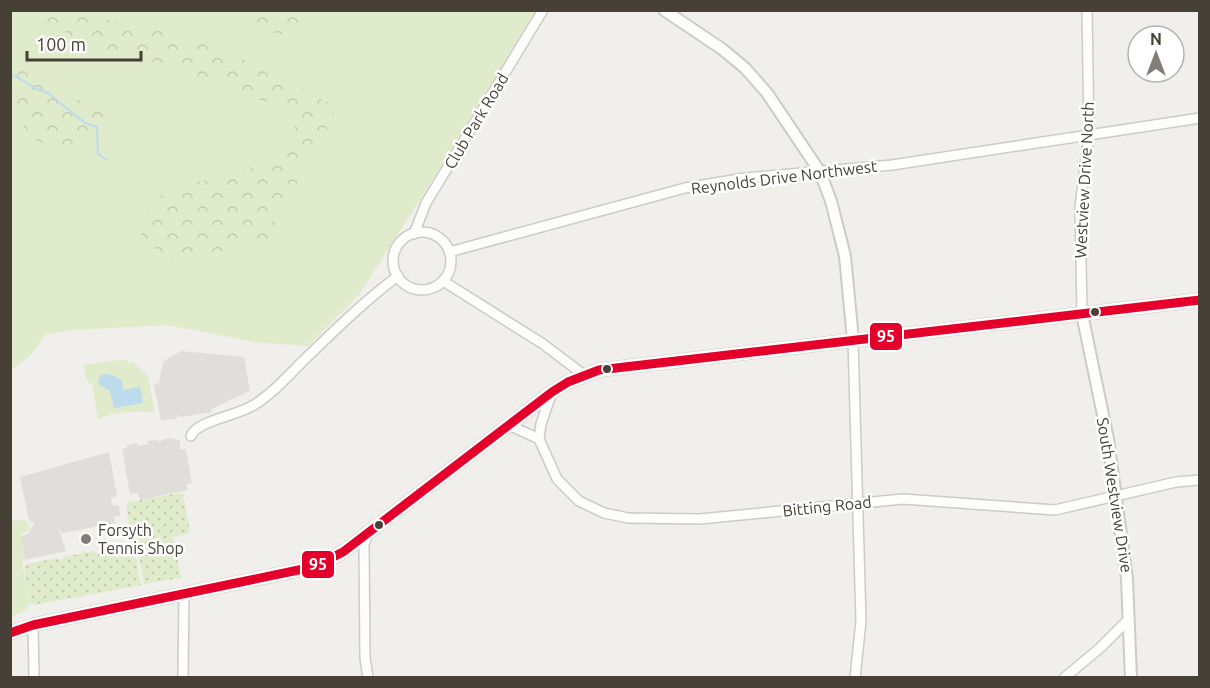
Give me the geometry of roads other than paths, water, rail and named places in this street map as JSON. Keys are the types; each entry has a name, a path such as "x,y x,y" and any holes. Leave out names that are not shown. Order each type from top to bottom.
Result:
{"main road":[{"path":"10,633 184,592 313,567 343,552 552,392 584,375 615,366 1200,300"}],"street":[{"name":"Club Park Road","path":"414,234 426,203 543,10"},
{"path":"664,10 722,49 745,68 767,93 820,172 831,201 845,256 853,340 861,621 855,678"},
{"name":"Westview Drive North","path":"1082,314 1080,207 1089,133 1087,10"},
{"name":"Reynolds Drive Northwest","path":"449,252 685,188 745,178 923,161 1089,133 1200,118"},
{"path":"423,233 439,238 449,252 450,267 443,281 436,287 417,290 408,286 398,276 393,263 394,254 405,238 414,234 423,233"},
{"path":"189,438 201,424 242,413 261,401 357,308 398,276"},
{"path":"443,281 534,338 584,375"},
{"name":"South Westview Drive","path":"1082,314 1108,439 1127,579 1131,678"},
{"path":"509,426 539,439 552,392"},
{"name":"Bitting Road","path":"539,439 557,479 574,497 604,513 628,518 700,519 903,499 1055,510 1176,482 1200,480"},
{"path":"368,533 364,545 365,658 368,678"},
{"path":"183,678 184,592"},
{"path":"1065,678 1129,619"},
{"path":"33,626 34,678"}],"water":[{"path":"100,375 115,376 120,379 123,390 140,387 143,403 114,408 110,391 98,384"}],"waterway":[{"path":"10,73 48,93 85,123 97,127 98,154 107,160"}],"place":[{"name":"Forsyth Tennis Shop","path":"86,539"}]}
